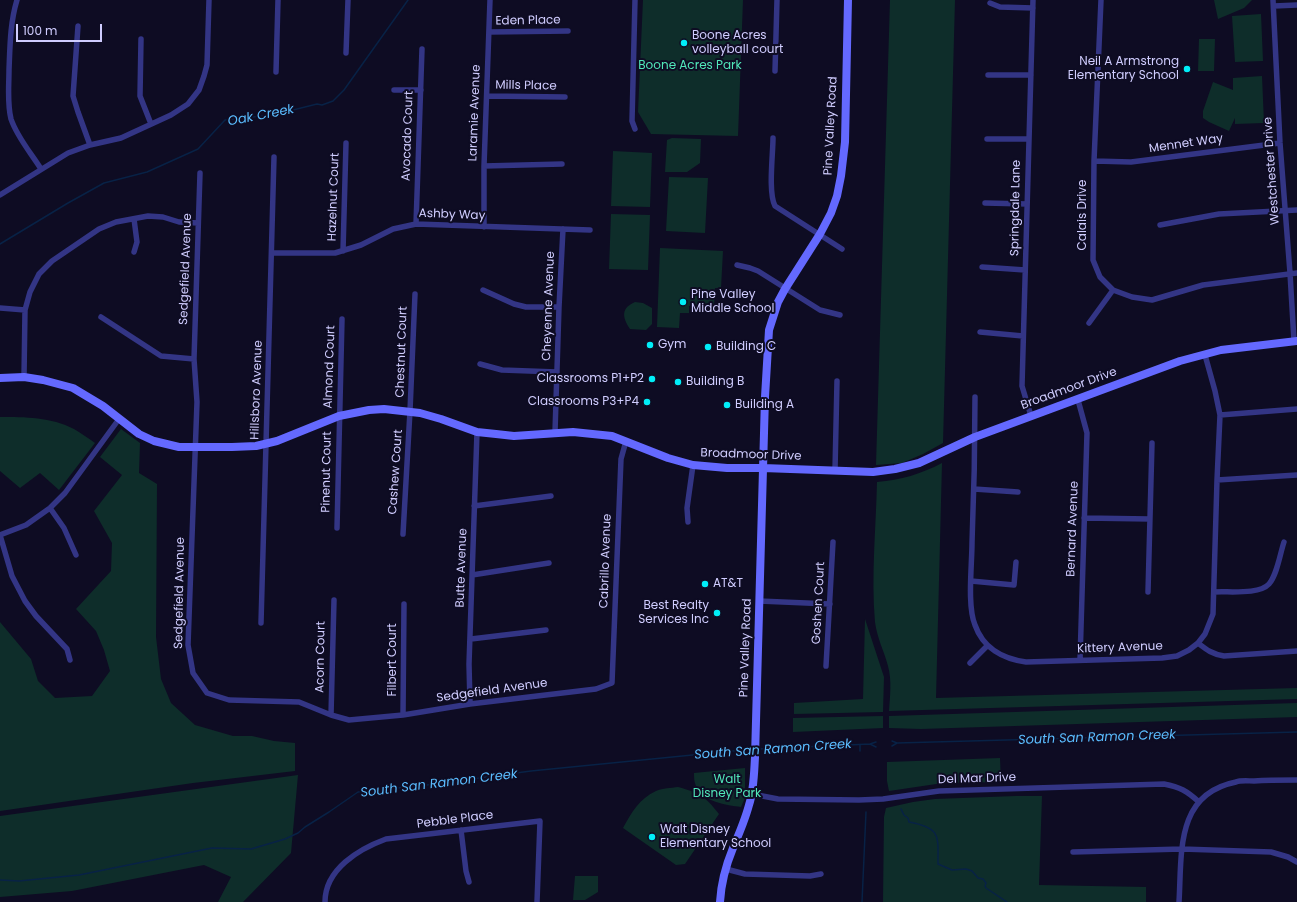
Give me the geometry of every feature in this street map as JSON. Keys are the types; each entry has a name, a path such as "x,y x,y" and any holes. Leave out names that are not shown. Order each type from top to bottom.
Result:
{"street":[{"path":"17,0 13,14 10,38 8,100 11,118 18,135 41,169"},
{"path":"0,195 68,153 90,145 121,138 171,115 188,104 198,90 207,65 209,0"},
{"path":"276,72 278,0"},
{"path":"346,53 348,0"},
{"name":"Laramie Avenue","path":"484,227 484,166 490,0"},
{"path":"635,0 632,120 635,129"},
{"path":"775,71 777,0"},
{"name":"Pine Valley Road","path":"720,902 726,869 741,830 752,794 755,757 764,468 764,397 769,330 784,289 820,234 831,213 837,196 845,142 848,0"},
{"name":"Springdale Lane","path":"1031,416 1022,386 1033,0"},
{"name":"Calais Drive","path":"1101,0 1094,161 1094,260 1100,277 1113,290 1132,297 1152,300 1203,285 1297,273"},
{"path":"990,3 1000,7 1033,8"},
{"path":"1274,3 1297,5"},
{"name":"Westchester Drive","path":"1274,3 1280,142 1295,341"},
{"path":"78,26 74,96 90,145"},
{"name":"Eden Place","path":"489,32 568,31"},
{"path":"141,39 140,96 151,124"},
{"name":"Avocado Court","path":"416,224 422,49"},
{"path":"988,74 1031,75"},
{"path":"394,90 421,90"},
{"name":"Mills Place","path":"487,96 565,97"},
{"path":"773,138 772,202 774,206 842,248"},
{"path":"987,139 1029,139"},
{"name":"Mennet Way","path":"1094,161 1131,162 1280,142"},
{"name":"Hazelnut Court","path":"343,252 346,143"},
{"name":"Hillsboro Avenue","path":"261,623 274,157"},
{"path":"484,166 562,164"},
{"name":"Sedgefield Avenue","path":"200,173 194,359 197,402 188,645 193,673 208,693 229,700 299,702 331,715 349,720 403,715 470,704 596,688 612,683"},
{"path":"985,203 1027,204"},
{"path":"1160,225 1219,214 1297,210"},
{"path":"24,377 25,310 30,292 39,274 52,261 99,229 116,222 148,216 163,217 179,222 198,223"},
{"path":"134,219 137,242 134,252"},
{"name":"Ashby Way","path":"272,253 343,252 393,229 416,224 590,230"},
{"name":"Cheyenne Avenue","path":"555,432 563,229"},
{"path":"737,265 758,271 784,289 820,310 840,315"},
{"path":"982,267 1025,270"},
{"path":"483,290 514,304 526,307 559,307"},
{"path":"1089,323 1113,290"},
{"name":"Chestnut Court","path":"410,411 415,294"},
{"path":"0,308 25,310"},
{"path":"100,317 161,356 194,359"},
{"name":"Almond Court","path":"339,416 342,319"},
{"path":"980,332 1023,336"},
{"name":"Broadmoor Drive","path":"0,378 24,377 55,382 73,388 103,406 119,420 139,434 154,441 179,447 232,447 266,444 294,435 339,416 384,409 410,411 441,418 477,432 514,436 555,432 595,433 612,436 668,458 693,465 727,468 873,472 895,469 919,463 975,437 1180,361 1221,350 1295,341"},
{"name":"Kittery Avenue","path":"975,397 971,581 972,613 980,637 987,646 998,654 1013,660 1026,662 1162,658 1177,656 1189,650 1205,634 1213,614 1220,415 1216,391 1206,355"},
{"path":"480,364 502,370 557,372"},
{"path":"835,470 837,381"},
{"name":"Bernard Avenue","path":"1078,400 1087,433 1080,660"},
{"path":"1220,415 1297,409"},
{"name":"Cashew Court","path":"403,534 410,411"},
{"name":"Pinenut Court","path":"338,528 339,416"},
{"path":"70,660 68,649 36,616 25,601 12,576 0,535 26,525 50,508 65,493 119,420"},
{"name":"Butte Avenue","path":"470,704 469,664 477,432"},
{"name":"Cabrillo Avenue","path":"612,683 621,459 626,441"},
{"path":"1148,592 1152,442"},
{"path":"688,522 687,508 693,465"},
{"path":"1217,480 1297,475"},
{"path":"974,489 1018,492"},
{"path":"474,506 551,496"},
{"path":"50,508 64,528 76,555"},
{"path":"1084,518 1150,519"},
{"name":"Goshen Court","path":"826,666 833,542"},
{"path":"1214,592 1256,590 1263,588 1270,583 1284,542"},
{"path":"971,581 1014,585 1016,562"},
{"path":"472,575 549,563"},
{"name":"Acorn Court","path":"331,715 334,600"},
{"path":"759,601 830,604"},
{"name":"Filbert Court","path":"403,715 404,604"},
{"path":"471,639 546,630"},
{"path":"1198,642 1208,652 1215,655 1224,656 1297,652"},
{"path":"970,663 987,646"},
{"path":"1179,902 1184,831 1190,814 1199,802 1211,790 1236,781 1297,780"},
{"name":"Del Mar Drive","path":"752,794 778,799 859,800 883,799 940,791 1164,784 1176,786 1182,789 1199,802"},
{"name":"Pebble Place","path":"325,902 325,894 331,878 340,866 352,856 370,845 386,839 540,821 537,902"},
{"path":"461,830 466,871 469,882"},
{"path":"1074,852 1182,849 1271,852 1288,857 1297,862"},
{"path":"726,869 745,874 810,876 822,874"}],"green space":[{"name":"Boone Acres Park","path":"643,0 743,0 738,136 651,134 638,112"},
{"path":"890,0 955,0 943,443 902,463 876,465"},
{"path":"1214,0 1252,0 1244,8 1218,19"},
{"path":"1261,14 1263,61 1235,62 1232,16"},
{"path":"1199,39 1215,39 1214,71 1198,71"},
{"path":"1262,76 1264,123 1235,124 1235,118 1229,131 1203,118 1203,111 1213,82 1233,90 1233,78"},
{"path":"672,138 701,139 700,163 687,172 665,172 667,140"},
{"path":"613,151 652,153 650,207 611,206"},
{"path":"669,177 708,178 705,233 666,231"},
{"path":"611,214 650,215 648,270 609,269"},
{"path":"660,248 723,251 721,288 715,288 714,307 689,306 689,313 680,313 679,328 657,327"},
{"path":"635,302 643,303 652,308 652,324 646,330 630,329 625,321 625,310 630,304"},
{"path":"0,417 28,418 56,422 74,429 95,443 59,490 40,473 20,488 0,471"},
{"path":"121,429 140,443 139,473 157,484 156,637 161,679 171,703 195,725 233,736 252,736 274,741 295,743 295,771 193,783 0,811 0,622 31,659 38,681 55,698 92,696 110,671 104,650 96,631 76,609 111,571 112,543 94,511 122,475 100,457"},
{"path":"942,463 936,698 1297,688 1297,699 889,711 890,677 876,628 874,605 877,482 911,476"},
{"path":"865,619 884,677 883,712 794,714 794,703 863,699"},
{"path":"1297,703 1297,717 921,729 889,728 889,716"},
{"path":"883,716 883,728 793,732 793,718"},
{"path":"1000,758 1001,782 943,783 889,791 887,781 887,762"},
{"name":"Walt Disney Park","path":"745,768 745,798 741,807 722,804 709,799 699,791 695,784 694,773"},
{"path":"298,775 291,853 243,902 218,902 231,877 204,865 72,891 0,897 0,816"},
{"path":"678,787 702,796 719,814 685,864 676,865 623,828 633,812 650,794 659,790"},
{"path":"1042,796 1039,885 1146,887 1146,902 883,902 884,817 886,808 935,799"},
{"path":"575,876 598,876 598,892 585,900 573,900"}],"waterway":[{"name":"Oak Creek","path":"0,244 104,183 147,172 198,149 225,120 285,112 317,104 322,105 333,101 344,90 408,0"},
{"name":"South San Ramon Creek","path":"892,746 897,743 1297,732"},
{"name":"South San Ramon Creek","path":"892,741 897,743"},
{"name":"South San Ramon Creek","path":"870,744 876,742"},
{"name":"South San Ramon Creek","path":"758,749 870,744 876,747"},
{"name":"South San Ramon Creek","path":"860,745 860,751"},
{"name":"South San Ramon Creek","path":"0,880 19,881 79,875 212,848 251,849 285,839 298,833 358,792 446,783 531,771 753,749"},
{"path":"901,809 904,815 908,818 909,822 927,827 936,834 938,864 952,870 966,869 972,871 978,878 983,879 986,883 986,888 1007,902"},
{"path":"862,902 866,812"}],"place":[{"name":"Boone Acres volleyball court","path":"684,43"},
{"name":"Neil A Armstrong Elementary School","path":"1187,69"},
{"name":"Pine Valley Middle School","path":"683,302"},
{"name":"Gym","path":"650,345"},
{"name":"Building C","path":"708,347"},
{"name":"Classrooms P1+P2","path":"652,379"},
{"name":"Building B","path":"678,382"},
{"name":"Classrooms P3+P4","path":"647,402"},
{"name":"Building A","path":"727,405"},
{"name":"AT&T","path":"705,584"},
{"name":"Best Realty Services Inc","path":"717,613"},
{"name":"Walt Disney Elementary School","path":"652,837"}]}
